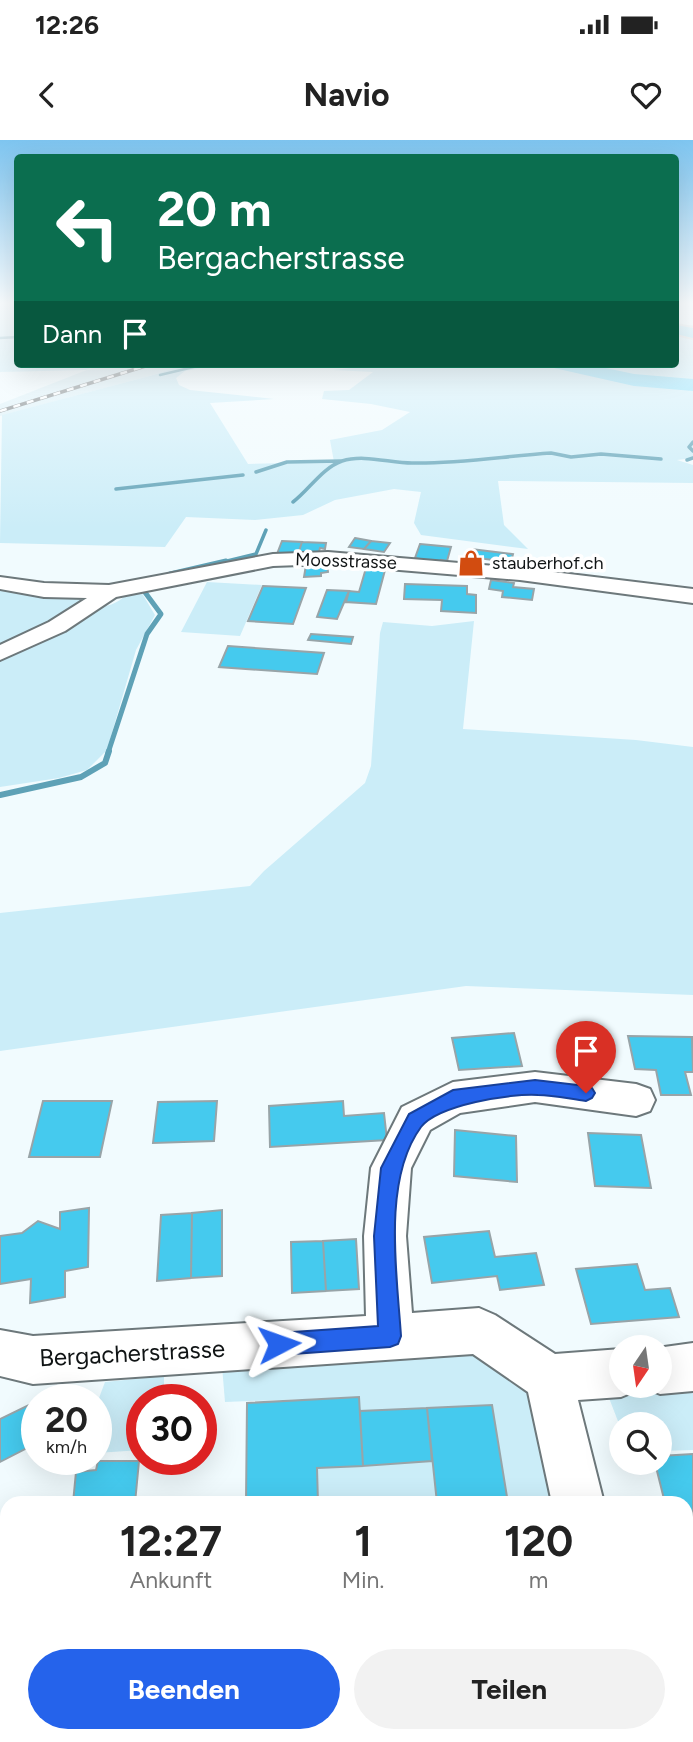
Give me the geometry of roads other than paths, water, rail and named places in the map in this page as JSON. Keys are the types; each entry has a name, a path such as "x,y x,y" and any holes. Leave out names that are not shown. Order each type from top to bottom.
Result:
{"street":[{"name":"Moosstrasse","path":"0,583 44,590 109,592 273,560 328,558 520,574 693,596"},
{"path":"0,653 63,625 90,609 109,592"},
{"path":"390,1336 384,1236 391,1168 415,1119 453,1098 535,1087 636,1100"},
{"name":"Bergacherstrasse","path":"0,1353 33,1360 480,1331 549,1378"},
{"path":"672,1369 693,1367"},
{"path":"576,1496 549,1378 609,1374"}],"waterway":[{"path":"624,378 693,385"},
{"path":"693,442 689,447 693,451"},
{"path":"293,502 328,469 350,459 429,463 551,453 571,457 601,454 661,459"},
{"path":"687,460 693,458"},
{"path":"256,472 287,462 341,461"},
{"path":"116,489 243,475"},
{"path":"219,563 256,554 266,530"},
{"path":"170,574 226,561"},
{"path":"108,753 147,634 161,614 144,591"},
{"path":"0,795 81,777 105,763 109,751"}],"railway":[{"path":"0,411 107,378"}],"place":[{"name":"stauberhof.ch","path":"471,563"}]}
